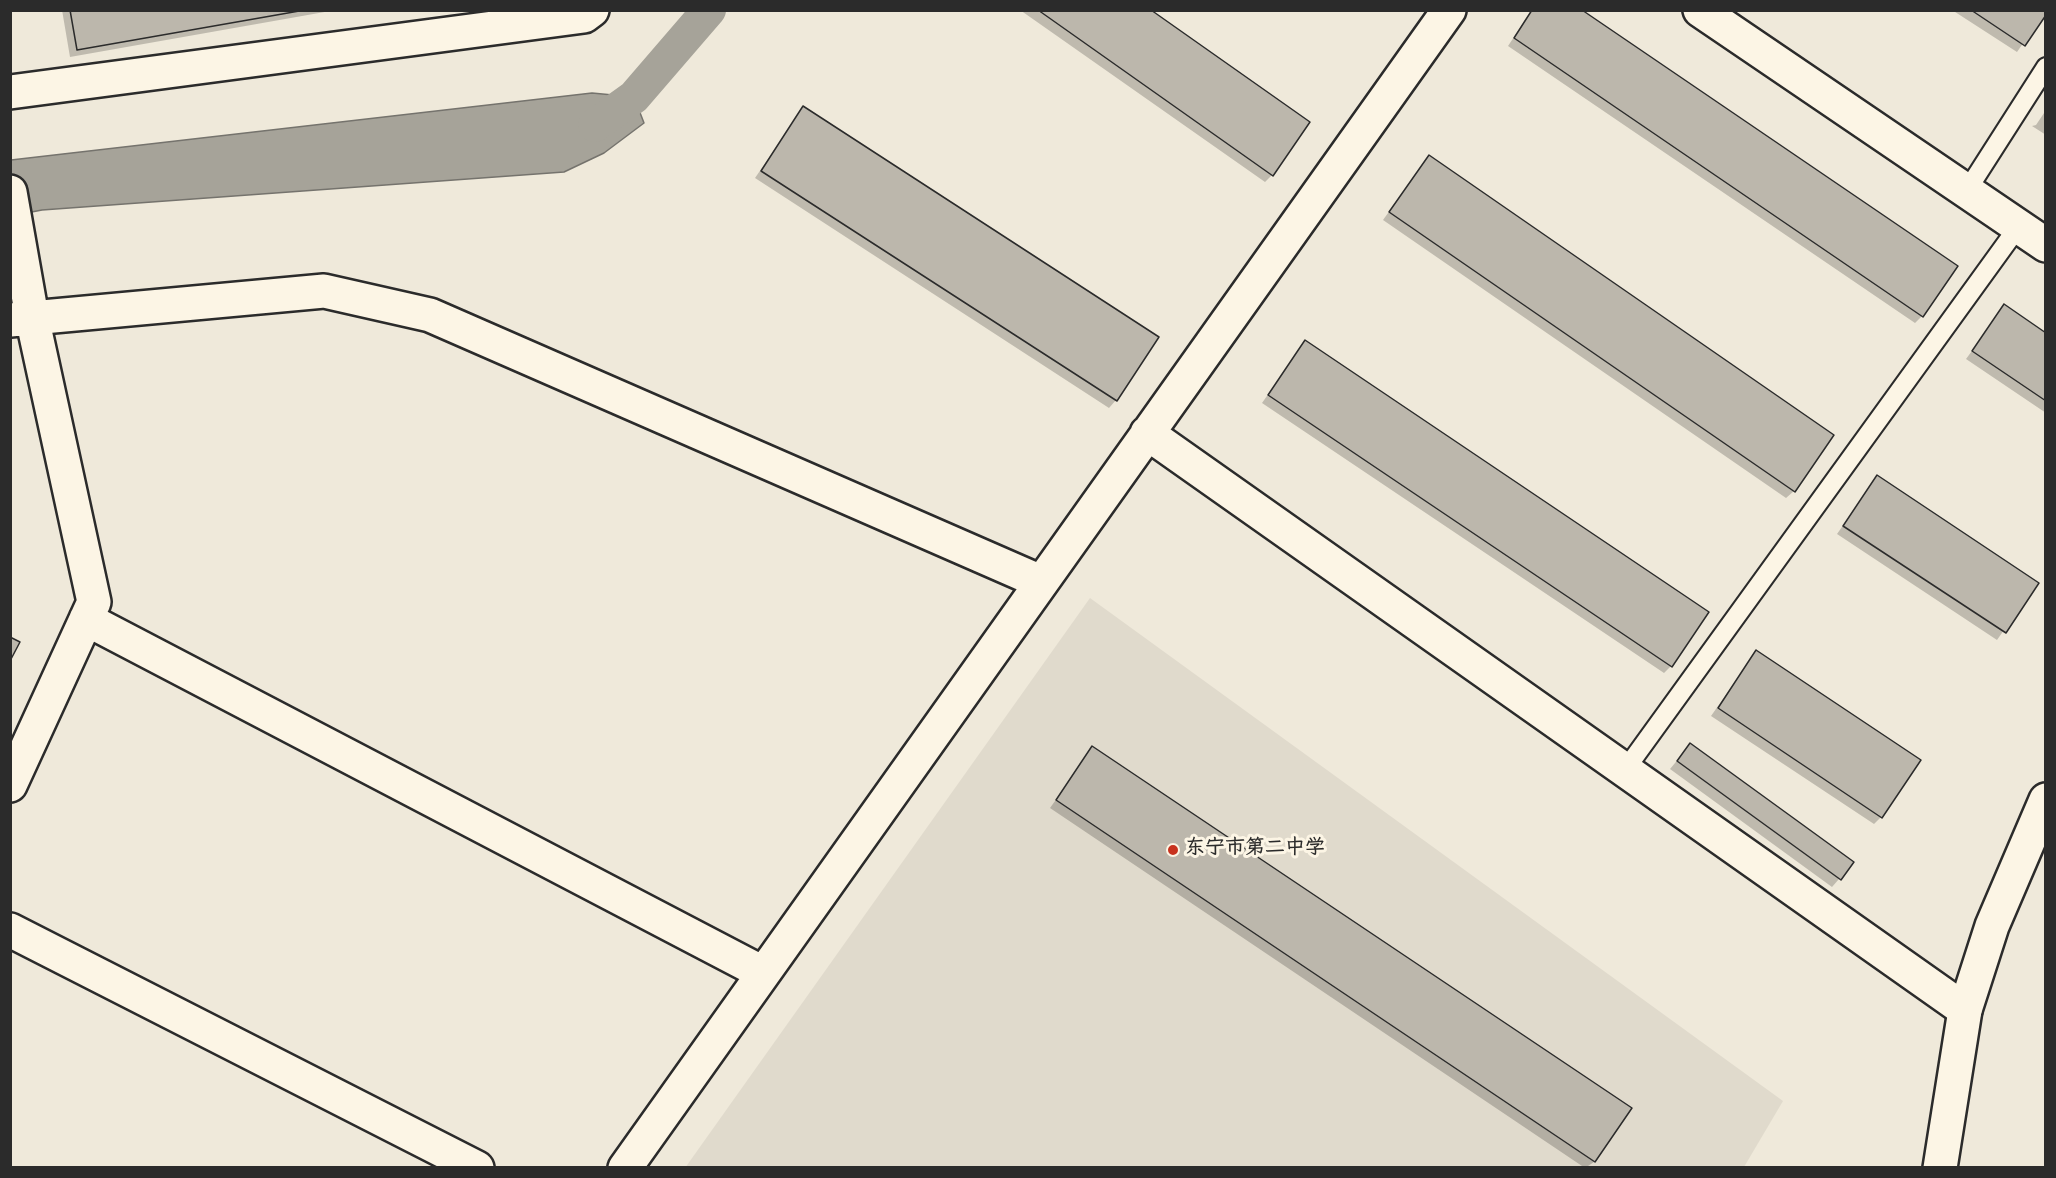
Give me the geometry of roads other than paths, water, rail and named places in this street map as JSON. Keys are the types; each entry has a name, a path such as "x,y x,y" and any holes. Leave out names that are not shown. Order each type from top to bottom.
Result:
{"street":[{"path":"10,92 584,16 592,10"},
{"path":"625,1167 1449,10"},
{"path":"1700,10 2046,246"},
{"path":"10,192 18,234 21,318 94,602 10,785"},
{"path":"21,318 324,291 430,315 1041,582"},
{"path":"1148,433 1965,1010"},
{"path":"86,619 763,973"},
{"path":"1940,1167 1965,1010 1992,927 2046,800"},
{"path":"10,930 477,1167"}],"lane":[{"path":"1966,192 2046,67"},
{"path":"1625,770 2018,227"}],"waterway":[{"path":"595,125 634,97 709,10"}],"place":[{"name":"东宁市第二中学","path":"1173,850"}]}
